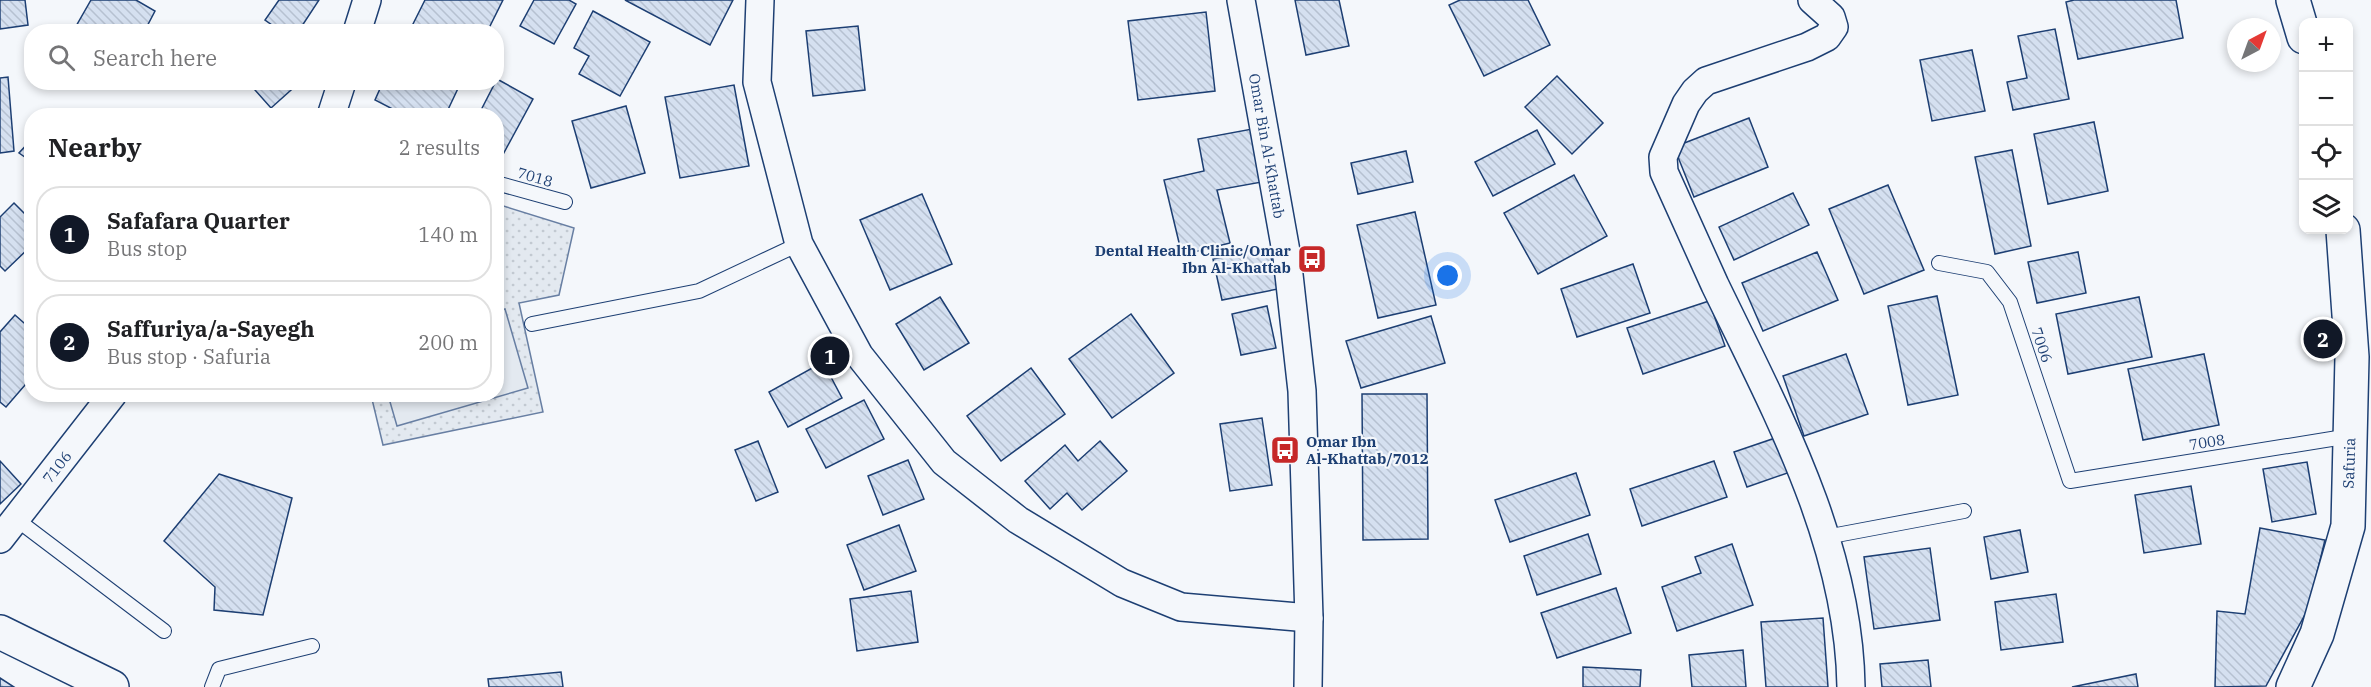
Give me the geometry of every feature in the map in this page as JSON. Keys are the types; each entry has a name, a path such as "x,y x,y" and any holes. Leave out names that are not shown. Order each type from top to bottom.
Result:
{"main road":[{"path":"2293,0 2299,20"},
{"name":"Safuria","path":"2293,687 2317,634 2348,526 2352,357 2343,234"},
{"path":"0,632 112,687"}],"street":[{"path":"360,24 367,0"},
{"path":"759,0 757,82 799,244 859,355 944,462 1018,520 1122,583 1181,607 1309,618"},
{"name":"Omar Bin Al-Khattab","path":"1241,0 1287,257 1301,380 1309,618 1308,687"},
{"path":"1812,0 1831,17 1834,27 1827,37 1807,47 1706,81 1686,104 1663,157 1664,172 1715,284 1777,410 1826,537 1845,618 1851,687"},
{"path":"334,108 339,90"},
{"name":"7106","path":"8,529 108,402"}],"lane":[{"name":"7018","path":"504,185 565,202"},
{"path":"532,324 699,291 799,244"},
{"name":"7006","path":"1939,263 1987,272 2010,302 2070,481"},
{"name":"7008","path":"2070,481 2350,436"},
{"path":"1826,537 1964,511"},
{"path":"8,529 164,631"},
{"path":"212,687 219,669 312,646"}],"shaded area":[{"path":"504,206 574,228 559,295 519,303 543,412 383,445 373,402 504,402"},
{"path":"504,309 528,388 504,395"},
{"path":"390,402 480,402 397,426"}],"building":[{"path":"0,0 25,0 28,24 0,29"},
{"path":"91,0 136,0 155,11 148,24 77,24"},
{"path":"279,0 319,0 303,24 271,24 265,20"},
{"path":"425,0 503,0 491,24 413,24"},
{"path":"534,0 569,0 576,4 554,44 520,26"},
{"path":"625,0 733,0 710,45"},
{"path":"1295,0 1339,0 1349,46 1306,55"},
{"path":"1460,0 1528,0 1550,45 1484,76 1449,5"},
{"path":"2074,0 2176,0 2183,38 2078,59 2066,2"},
{"path":"593,11 650,42 620,96 579,74 589,56 574,48"},
{"path":"1206,12 1215,91 1138,100 1128,21"},
{"path":"858,26 865,90 813,96 806,31"},
{"path":"2055,29 2069,99 2013,110 2007,82 2027,78 2018,36"},
{"path":"1972,50 1985,111 1932,121 1920,60"},
{"path":"1557,76 1603,123 1572,154 1525,107"},
{"path":"8,77 14,151 0,153 0,78"},
{"path":"504,83 533,99 504,153 504,108 482,108 491,90 504,90"},
{"path":"734,85 749,166 680,178 665,97"},
{"path":"255,90 291,90 271,108"},
{"path":"379,90 457,90 449,108 390,108 375,100"},
{"path":"626,106 645,173 591,188 572,121"},
{"path":"1749,118 1768,167 1694,197 1674,147"},
{"path":"2094,122 2108,191 2048,204 2034,134"},
{"path":"1252,129 1262,182 1217,190 1230,243 1182,255 1164,180 1204,171 1198,139"},
{"path":"1537,130 1555,164 1493,196 1475,162"},
{"path":"2012,150 2031,246 1995,254 1975,157"},
{"path":"1406,151 1413,182 1358,194 1351,163"},
{"path":"1574,175 1607,236 1538,274 1504,213"},
{"path":"1888,185 1924,270 1864,294 1829,209"},
{"path":"1793,193 1809,225 1734,260 1719,227"},
{"path":"922,194 952,264 890,290 860,220"},
{"path":"14,203 24,213 24,253 5,271 0,266 0,217"},
{"path":"1415,212 1436,305 1378,318 1357,225"},
{"path":"1269,248 1278,289 1222,300 1213,259"},
{"path":"1817,252 1838,300 1763,331 1742,283"},
{"path":"2078,252 2086,293 2037,303 2028,262"},
{"path":"1633,264 1650,313 1577,337 1561,289"},
{"path":"1937,296 1958,395 1908,405 1888,306"},
{"path":"940,297 969,343 924,370 896,324"},
{"path":"2139,297 2152,357 2068,374 2056,314"},
{"path":"1709,301 1725,346 1643,374 1627,328"},
{"path":"1267,306 1276,348 1241,355 1232,314"},
{"path":"1131,314 1174,373 1112,418 1069,359"},
{"path":"15,315 24,323 24,386 6,407 0,402 0,332"},
{"path":"1431,316 1445,363 1361,388 1346,341"},
{"path":"1846,354 1868,414 1804,436 1783,376"},
{"path":"2204,354 2219,425 2143,440 2128,369"},
{"path":"823,362 842,398 788,427 769,392"},
{"path":"1031,368 1065,414 1001,461 967,416"},
{"path":"1362,394 1427,394 1428,539 1363,540"},
{"path":"864,400 884,439 826,468 806,429"},
{"path":"1262,418 1272,485 1230,491 1220,424"},
{"path":"1784,435 1796,470 1747,487 1734,452"},
{"path":"758,441 778,492 756,501 735,450"},
{"path":"1100,441 1127,471 1082,510 1067,493 1050,509 1025,481 1065,445 1078,461"},
{"path":"908,460 924,499 883,515 868,476"},
{"path":"0,461 21,484 0,504"},
{"path":"1714,461 1727,497 1642,526 1630,489"},
{"path":"2307,462 2316,514 2272,522 2263,469"},
{"path":"1576,473 1590,515 1510,542 1495,500"},
{"path":"219,474 292,498 263,615 214,610 215,587 164,541"},
{"path":"2191,486 2201,544 2144,553 2135,495"},
{"path":"899,525 916,571 864,590 847,545"},
{"path":"2260,528 2325,540 2308,609 2266,686 2215,687 2217,611 2245,614"},
{"path":"2020,530 2028,572 1991,579 1984,537"},
{"path":"1588,534 1601,574 1537,595 1524,556"},
{"path":"1732,544 1753,605 1677,631 1662,587 1701,573 1695,557"},
{"path":"1930,548 1940,620 1874,629 1864,557"},
{"path":"1616,588 1631,633 1557,658 1541,613"},
{"path":"911,591 918,642 857,651 850,599"},
{"path":"2056,594 2063,642 2001,650 1995,602"},
{"path":"1823,618 1828,687 1766,687 1761,622"},
{"path":"1743,650 1746,687 1692,687 1689,655"},
{"path":"1928,660 1931,687 1882,687 1880,664"},
{"path":"1583,667 1641,670 1640,687 1583,687"},
{"path":"561,672 563,687 489,687 488,679"},
{"path":"2136,674 2138,687 2072,687"},
{"path":"0,678 14,687 0,687"}],"place":[{"name":"Dental Health Clinic/Omar Ibn Al-Khattab","path":"1312,259"},
{"name":"Saffuriya/a-Sayegh","path":"2323,339"},
{"name":"Safafara Quarter","path":"830,356"},
{"name":"Omar Ibn Al-Khattab/7012","path":"1285,450"}]}
